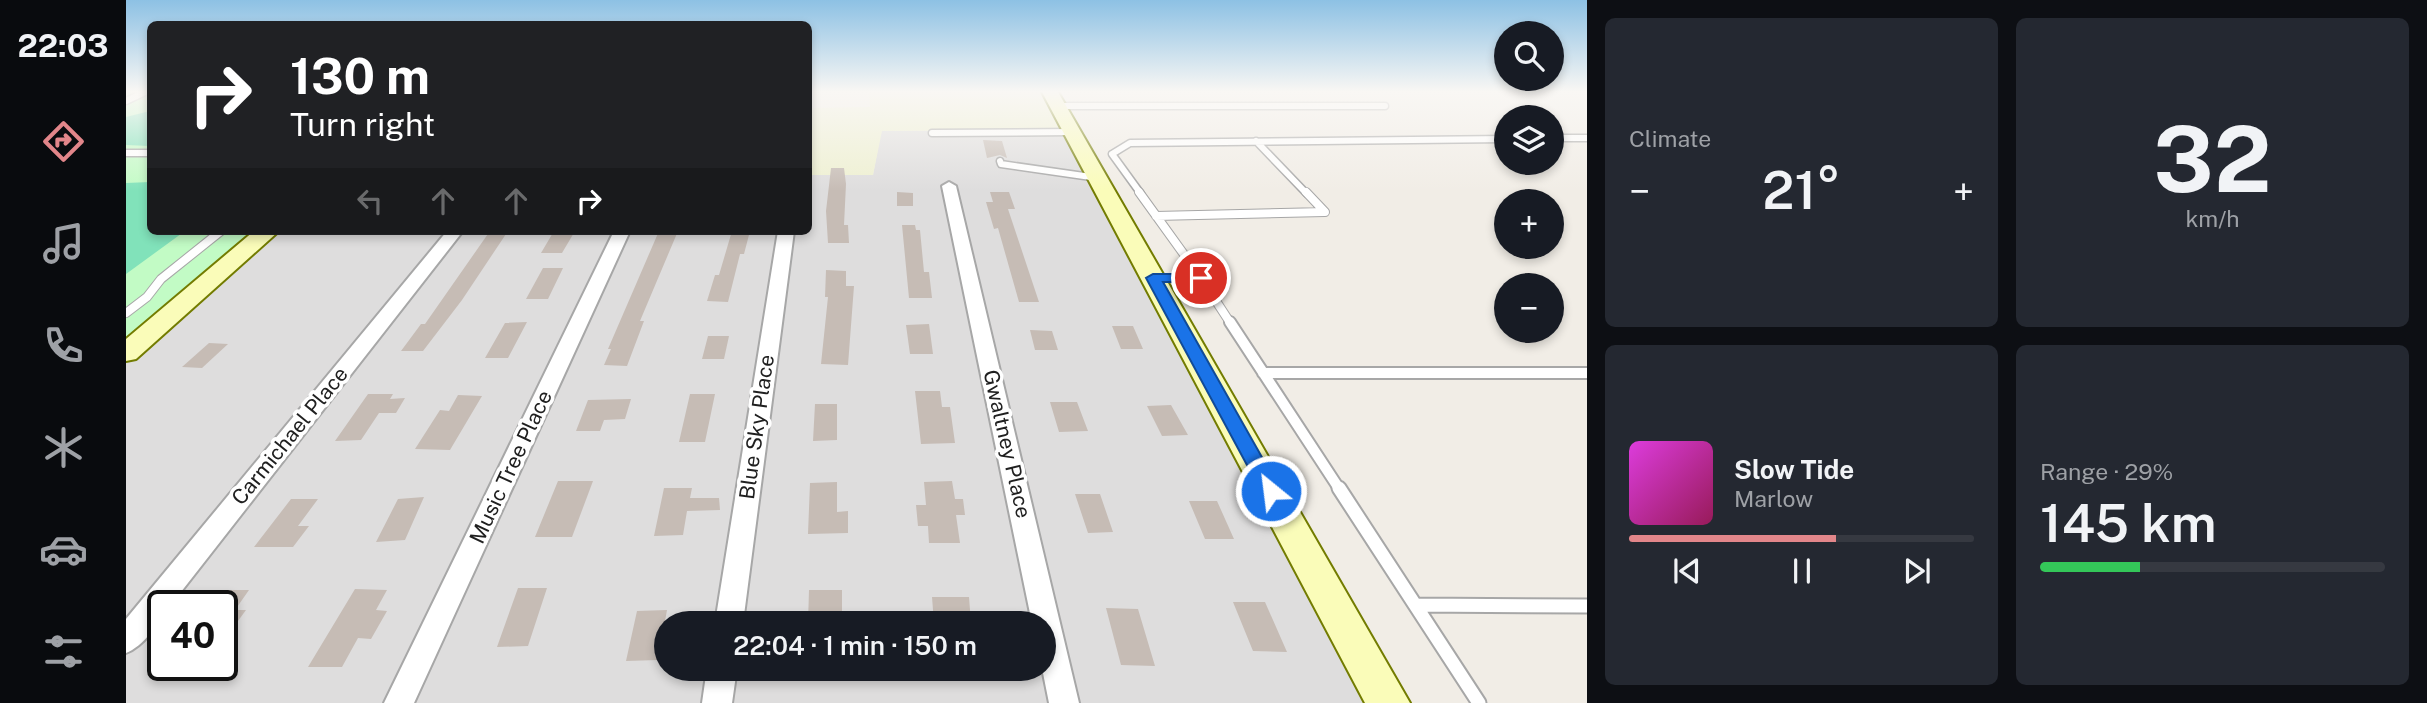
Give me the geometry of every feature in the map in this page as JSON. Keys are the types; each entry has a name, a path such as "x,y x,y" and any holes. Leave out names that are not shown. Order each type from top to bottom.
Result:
{"street":[{"path":"1069,125 1388,703"},
{"name":"Gwaltney Place","path":"949,186 1064,703"},
{"path":"126,353 263,235"},
{"name":"Carmichael Place","path":"126,640 452,235"},
{"name":"Music Tree Place","path":"399,703 620,235"},
{"name":"Blue Sky Place","path":"731,611 785,235"},
{"path":"717,703 720,681"}],"lane":[{"path":"932,133 1073,132"},
{"path":"1564,138 1587,138"},
{"path":"1479,703 1201,278 1112,154 1130,143 1494,139"},
{"path":"1156,216 1325,212 1256,141"},
{"path":"126,153 147,153"},
{"path":"1000,162 1098,178"},
{"path":"126,313 147,297 162,279 216,235"},
{"path":"1153,278 1201,278"},
{"path":"1263,373 1587,373"},
{"path":"1415,605 1587,606"}],"shaded area":[{"path":"1065,130 1374,703 126,703 126,361 270,235 812,235 812,175 873,175 881,131"}],"green space":[{"path":"126,125 147,125 147,235 249,235 126,338"},
{"path":"126,125 147,125 147,146 126,145"},
{"path":"812,125 1062,125 1065,130 882,131 873,175 812,175"},
{"path":"147,182 147,235 180,235 126,274 126,183"}],"building":[{"path":"983,140 1002,141 1007,158 1000,155 987,158"},
{"path":"831,168 844,168 844,225 848,225 849,243 828,243 826,211"},
{"path":"897,192 913,193 913,206 897,206"},
{"path":"990,192 1009,192 1015,209 1008,209 1039,302 1019,302 998,228 994,229 986,202 993,202"},
{"path":"902,225 915,225 916,230 920,230 924,272 929,272 932,298 909,298"},
{"path":"487,235 505,235 462,300 423,351 401,351 421,324 425,324"},
{"path":"552,235 573,235 562,253 541,253"},
{"path":"657,235 676,235 640,321 644,321 627,366 604,365 611,349 608,349"},
{"path":"731,235 749,235 744,254 740,254 728,302 707,301 715,275 719,275"},
{"path":"543,268 563,268 548,299 526,299"},
{"path":"826,270 846,271 846,286 854,286 848,365 821,364 828,297 825,297"},
{"path":"527,322 508,358 485,358 505,323"},
{"path":"929,324 933,354 910,354 906,325"},
{"path":"1112,326 1133,326 1143,349 1121,349"},
{"path":"1030,330 1052,331 1058,350 1035,350"},
{"path":"708,336 729,336 724,359 702,359"},
{"path":"209,343 228,344 202,368 182,367"},
{"path":"915,391 940,391 942,407 950,407 955,443 921,444"},
{"path":"368,394 393,394 390,399 405,398 396,413 379,413 361,440 335,441"},
{"path":"690,394 715,394 705,442 679,442"},
{"path":"458,395 482,396 450,450 415,449 440,410 449,411"},
{"path":"631,399 625,419 604,420 600,431 576,431 588,400"},
{"path":"1050,402 1077,402 1088,431 1059,432"},
{"path":"815,404 837,404 837,440 813,441"},
{"path":"1171,405 1188,435 1162,436 1147,406"},
{"path":"558,481 593,481 572,537 535,537"},
{"path":"952,481 955,499 963,499 965,515 956,515 960,543 929,543 928,526 918,526 916,505 926,505 924,482"},
{"path":"837,482 837,512 848,511 848,533 808,534 810,483"},
{"path":"664,488 692,488 690,498 719,498 720,510 687,511 683,535 654,536"},
{"path":"1075,494 1100,494 1113,532 1088,533"},
{"path":"424,497 405,540 376,542 398,499"},
{"path":"291,499 318,499 298,526 309,526 293,547 254,547"},
{"path":"1189,501 1217,501 1234,539 1205,539"},
{"path":"518,588 547,588 528,646 497,647"},
{"path":"355,589 387,590 376,610 387,611 371,639 358,638 342,667 308,667"},
{"path":"238,590 249,590 238,606"},
{"path":"809,590 842,590 842,611 808,611"},
{"path":"932,597 969,597 970,611 933,611"},
{"path":"1233,602 1265,602 1287,652 1253,651"},
{"path":"1106,608 1138,609 1155,666 1121,665"},
{"path":"238,610 246,610 238,621"},
{"path":"667,610 654,611 654,660 626,661 637,611"}],"route":[{"path":"1201,278 1153,278 1271,491"}]}
